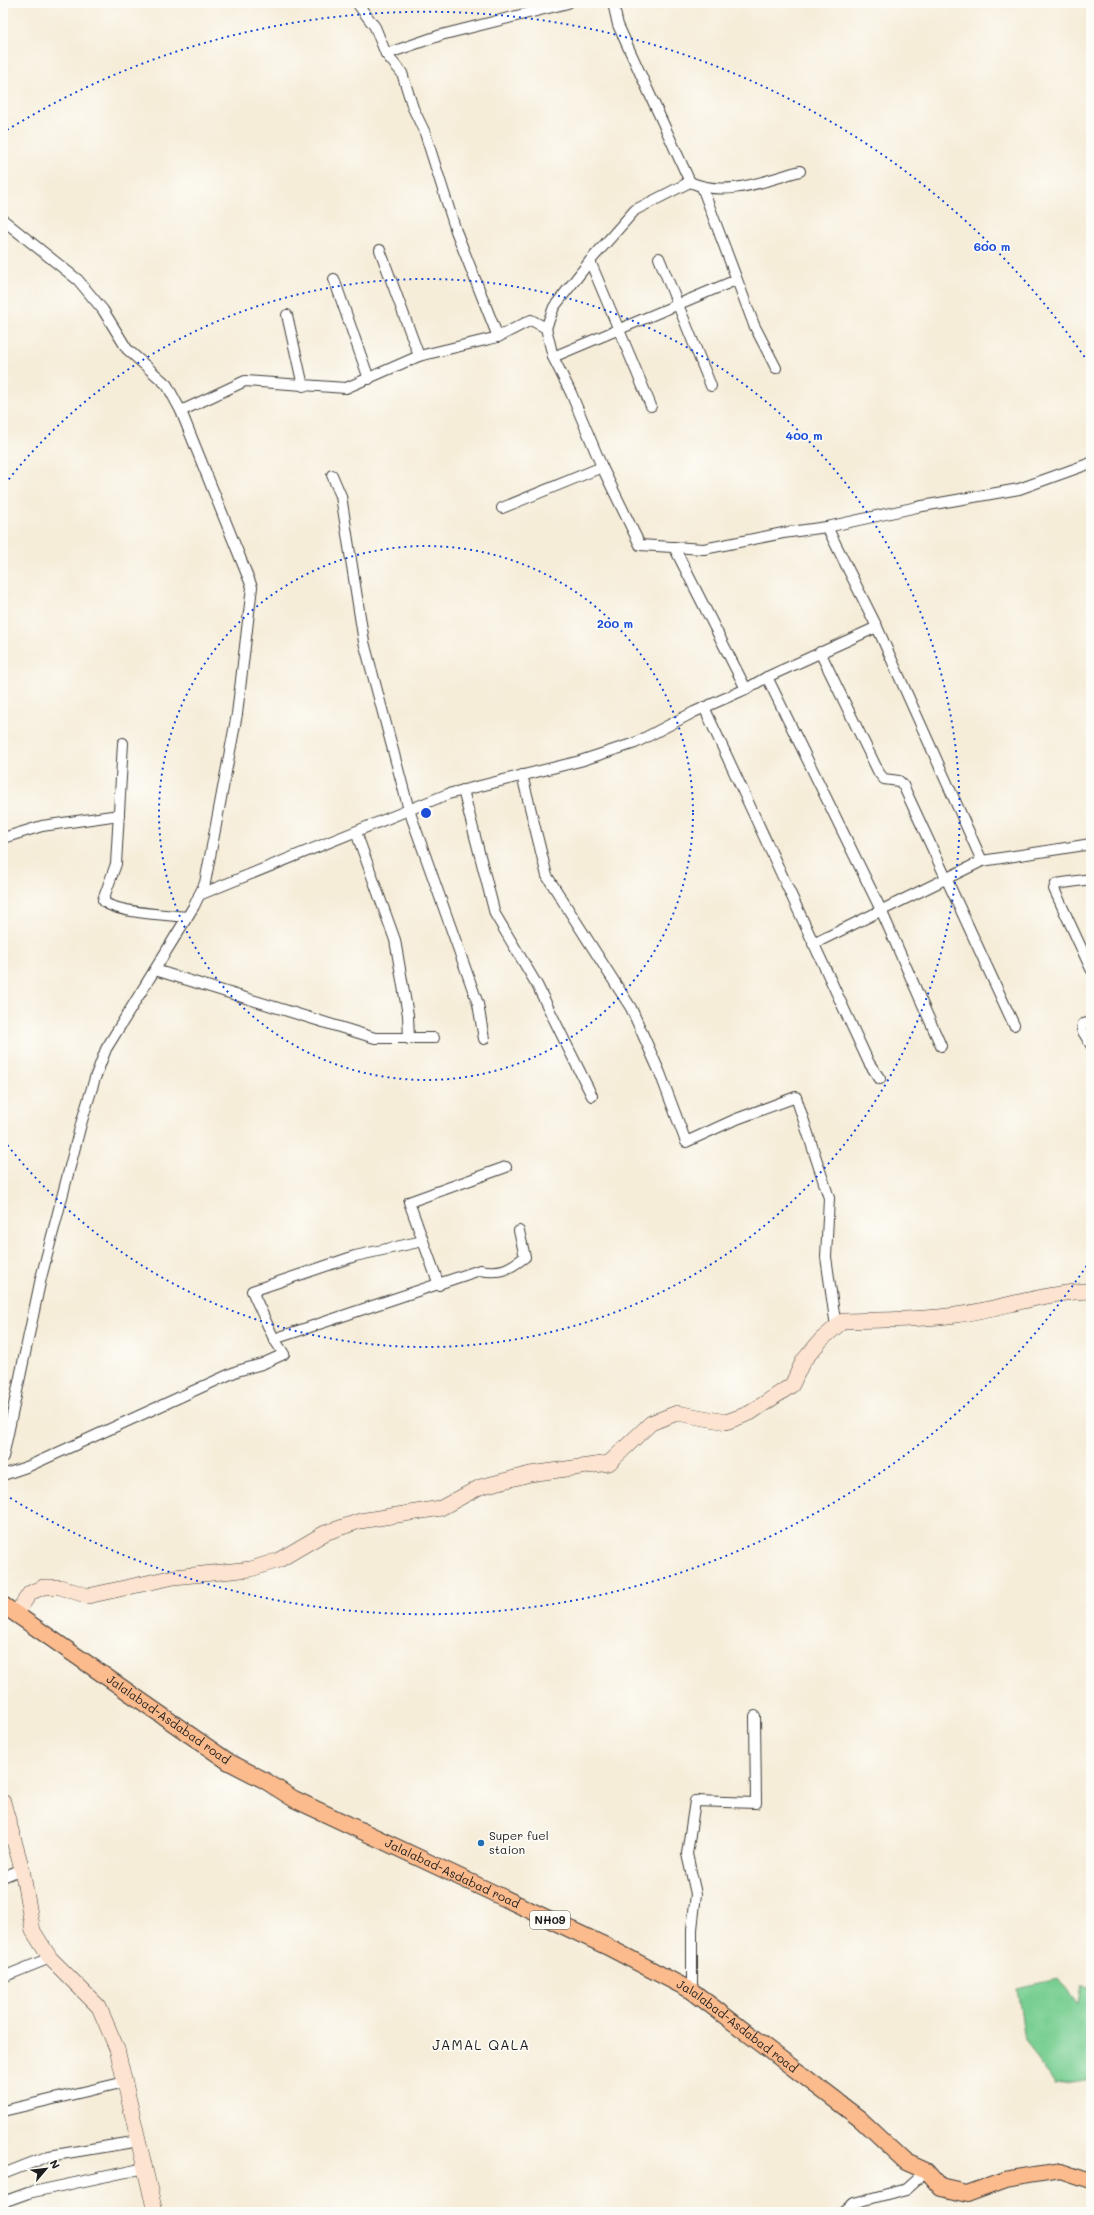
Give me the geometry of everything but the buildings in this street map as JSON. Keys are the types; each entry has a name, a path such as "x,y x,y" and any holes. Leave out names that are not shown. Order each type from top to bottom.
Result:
{"main road":[{"name":"Jalalabad-Asdabad road","path":"7,1609 230,1762 264,1780 294,1799 608,1947 692,1991 860,2119 906,2162 926,2171 941,2188 967,2194 1005,2180 1061,2171 1091,2181"}],"street":[{"path":"357,3 375,27 386,54 402,73 413,108 425,132 456,231 498,336"},
{"path":"386,54 441,35 568,3"},
{"path":"613,3 618,25 690,182 702,187 733,189 800,171"},
{"path":"690,182 635,210 590,261 554,306 546,328 553,357 571,393 602,467 640,545 704,548 783,533 828,527 918,506 1019,489 1091,463"},
{"path":"702,187 754,325 776,368"},
{"path":"3,220 78,280 104,310 127,350 167,385 181,411 252,587 237,714 205,883 187,917 106,1049 81,1124 42,1278 3,1457"},
{"path":"380,250 419,356"},
{"path":"659,258 711,386"},
{"path":"590,261 650,406"},
{"path":"334,279 369,379"},
{"path":"553,357 736,280"},
{"path":"287,315 303,386"},
{"path":"181,411 245,381 346,388 419,356 498,336 531,320 546,328"},
{"path":"502,508 602,467"},
{"path":"332,475 340,496 364,642 409,810 478,1004 484,1039"},
{"path":"828,527 877,627 982,861"},
{"path":"674,546 746,689"},
{"path":"199,895 409,810 463,790 580,761 635,743 704,707 746,689 767,677 877,627"},
{"path":"820,652 879,773 884,779 899,781 903,785 1014,1025"},
{"path":"767,677 881,910 941,1046"},
{"path":"704,707 869,1063 880,1079"},
{"path":"123,743 116,864 103,900 105,903 123,910 187,917"},
{"path":"522,775 547,876 631,1008 660,1073 686,1142 734,1120 796,1097 829,1198 826,1257 836,1328"},
{"path":"463,790 495,914 537,985 592,1096"},
{"path":"3,838 42,826 119,815"},
{"path":"356,832 395,940 408,1015 409,1039"},
{"path":"813,944 982,861 1091,844"},
{"path":"1091,879 1056,884 1054,889 1091,969"},
{"path":"155,970 375,1038 434,1038"},
{"path":"1091,1022 1083,1024 1082,1030 1091,1045"},
{"path":"439,1286 409,1202 506,1167"},
{"path":"274,1339 439,1286 480,1270 495,1273 511,1268 525,1257 519,1231"},
{"path":"3,1475 29,1466 237,1371 262,1364 284,1354 274,1339 252,1291 355,1256 422,1241"},
{"path":"7,1609 30,1593 43,1587 60,1587 88,1596 174,1577 251,1568 279,1560 325,1533 360,1521 441,1508 480,1487 530,1474 609,1463 651,1423 664,1418 678,1414 726,1422 750,1413 792,1385 803,1361 843,1321 916,1319 957,1315 1065,1292 1091,1291"},
{"path":"692,1991 692,1929 696,1894 687,1854 695,1801 756,1803 755,1716"},
{"path":"3,1802 22,1870 33,1932 50,1958 99,2007 117,2049 155,2212"},
{"path":"3,1877 22,1870"},
{"path":"3,1977 50,1958"},
{"path":"3,2111 125,2082"},
{"path":"3,2174 49,2156 139,2141"},
{"path":"3,2202 28,2193 145,2168"},
{"path":"843,2212 854,2203 906,2189 926,2171"}],"green space":[{"path":"1058,1979 1078,2005 1081,1986 1091,1987 1091,2079 1054,2085 1025,2040 1017,1988"}],"place":[{"name":"Super fuel staion","path":"481,1843"}],"district":[{"name":"JAMAL QALA","path":"481,2045"}]}
